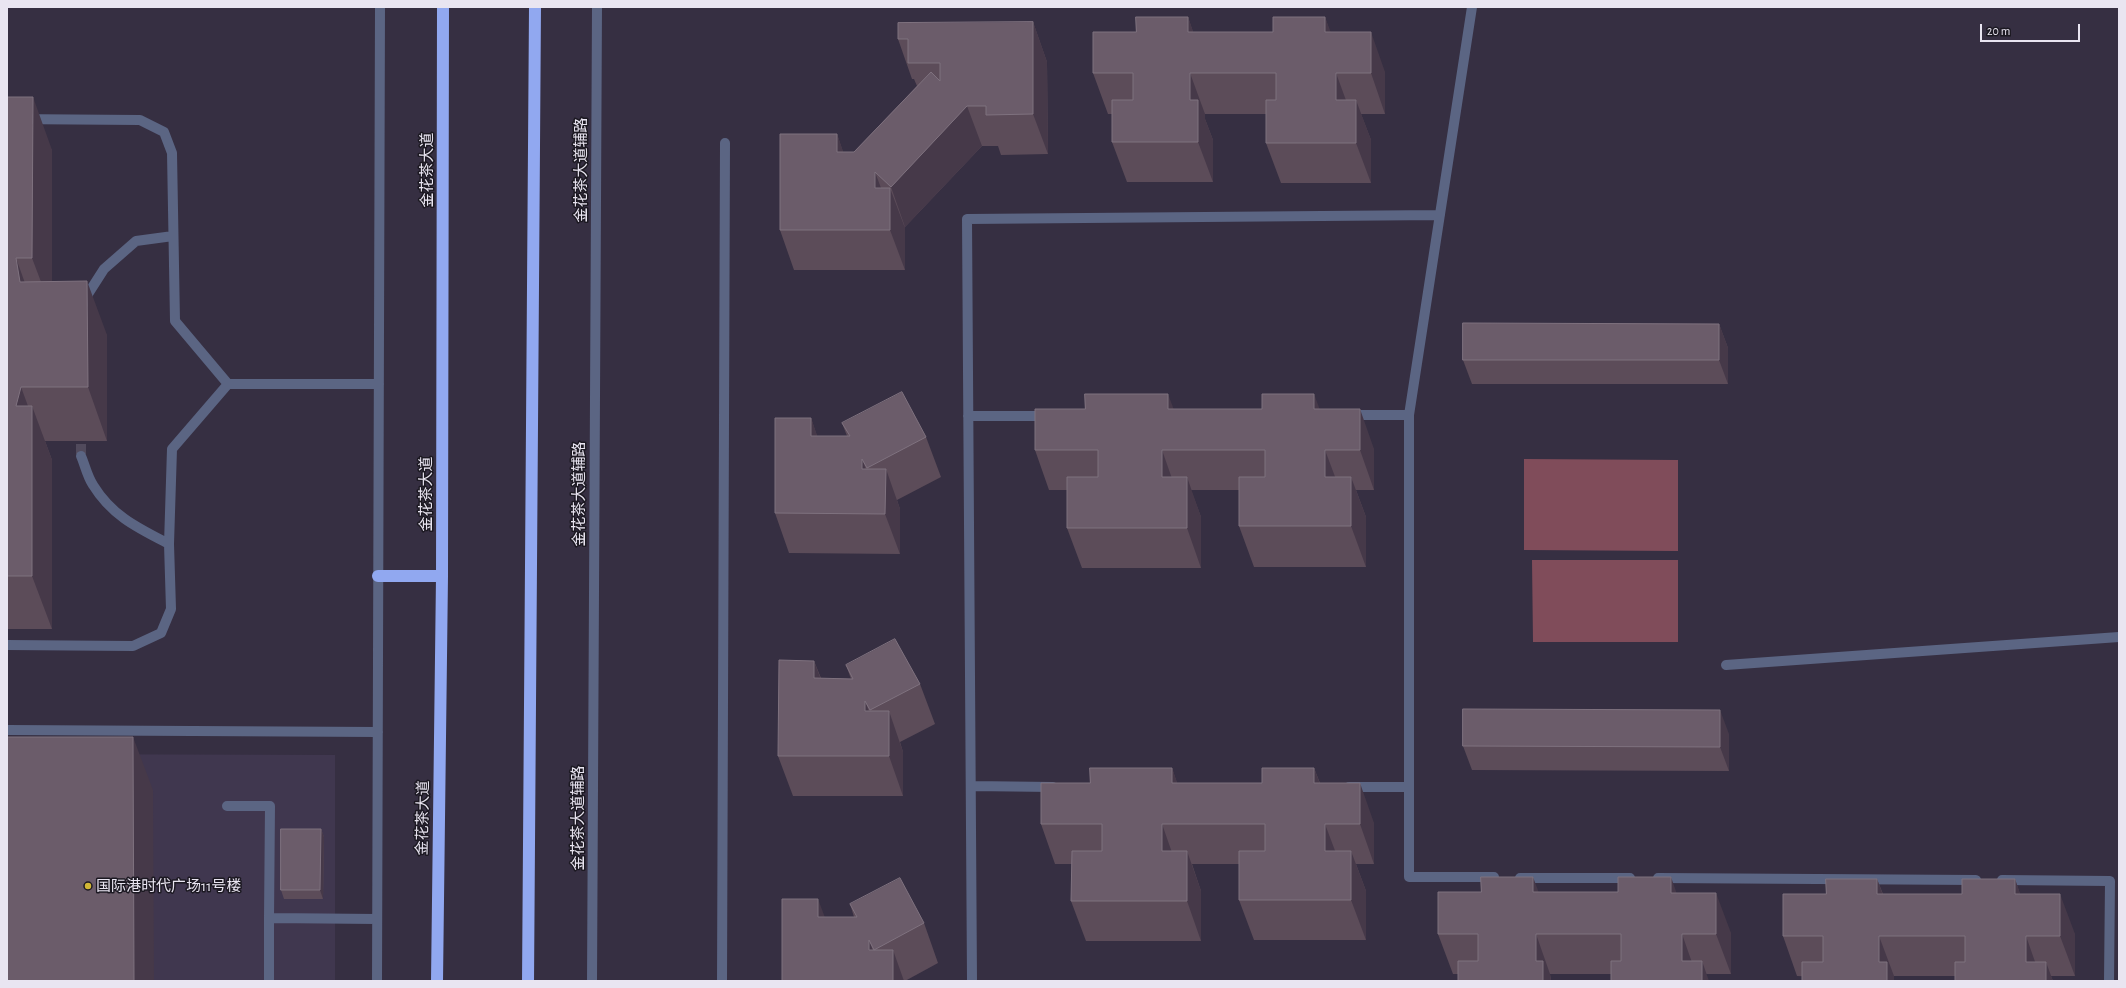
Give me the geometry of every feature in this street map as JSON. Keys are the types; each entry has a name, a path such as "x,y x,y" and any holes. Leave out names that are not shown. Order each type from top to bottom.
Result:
{"highway":[{"name":"金花茶大道","path":"437,981 442,576 443,7"},
{"path":"528,981 535,7"},
{"path":"378,576 442,576"}],"street":[{"path":"377,981 380,7"},
{"name":"金花茶大道辅路","path":"592,981 596,7"},
{"path":"1472,7 1409,415 1409,877 2110,881 2109,981"},
{"path":"7,119 140,120 164,132 172,153 175,321 228,384"},
{"path":"722,981 725,143"},
{"path":"972,981 967,219 1440,215"},
{"path":"83,312 88,294 104,269 136,241 174,236"},
{"path":"7,646 133,646 161,633 171,609 169,544 172,450 228,384 379,384"},
{"path":"1338,415 1409,415"},
{"path":"968,416 1055,416"},
{"path":"81,456 92,484 110,509 133,525 169,544"},
{"path":"1726,665 2119,637"},
{"path":"7,730 378,732"},
{"path":"971,786 1067,787"},
{"path":"1338,787 1409,788"},
{"path":"227,806 270,806 269,981"},
{"path":"269,918 377,919"}],"shaded area":[{"path":"1524,459 1678,460 1678,551 1524,550"},
{"path":"1532,560 1678,560 1678,642 1533,642"},
{"path":"7,754 335,755 335,981 7,981"}],"building":[{"path":"1136,17 1188,17 1188,32 1273,32 1273,17 1325,17 1325,32 1371,32 1371,73 1336,73 1336,100 1356,100 1356,143 1266,143 1266,100 1276,100 1276,73 1190,73 1190,100 1198,100 1198,142 1112,142 1112,100 1133,100 1133,73 1093,73 1093,32 1136,32"},
{"path":"1033,22 1033,114 986,115 986,106 967,106 891,187 875,172 875,188 890,188 890,230 780,230 780,134 837,134 837,152 854,152 931,72 940,81 940,63 908,63 908,39 898,39 898,23"},
{"path":"7,97 33,97 32,258 16,258 20,282 87,281 88,387 21,387 16,406 32,406 32,576 7,576"},
{"path":"1463,323 1719,324 1719,360 1463,360"},
{"path":"902,392 926,437 867,468 862,459 862,469 886,469 885,514 775,513 775,418 811,418 811,436 850,436 842,423"},
{"path":"1085,394 1168,394 1168,409 1262,409 1262,394 1314,394 1314,409 1360,409 1360,450 1325,450 1325,477 1351,477 1351,526 1239,526 1239,477 1265,477 1265,450 1162,450 1162,477 1187,477 1187,528 1067,528 1067,477 1098,477 1098,450 1035,450 1035,409 1085,409"},
{"path":"895,639 920,684 870,710 865,701 865,711 889,711 889,756 778,756 779,660 814,661 814,678 853,679 846,665"},
{"path":"1463,709 1720,710 1720,747 1463,746"},
{"name":"国际港时代广场11号楼","path":"7,737 133,737 134,981 7,981"},
{"path":"1090,768 1172,768 1172,783 1262,783 1262,768 1314,768 1314,783 1360,783 1360,824 1325,824 1325,851 1351,851 1351,900 1239,900 1239,851 1265,851 1265,824 1162,824 1162,851 1187,851 1187,901 1071,901 1072,851 1102,851 1102,824 1041,824 1041,783 1090,783"},
{"path":"281,829 321,829 320,890 281,890"},
{"path":"1481,877 1533,877 1533,892 1618,892 1618,877 1671,877 1671,893 1716,893 1716,934 1682,934 1682,961 1702,961 1702,981 1611,981 1611,961 1621,961 1621,934 1536,934 1536,961 1543,961 1543,981 1458,981 1458,961 1478,961 1478,934 1438,934 1438,892 1481,892"},
{"path":"900,878 924,923 874,950 893,950 893,981 782,981 782,899 818,899 818,917 857,917 850,904","holes":["869,940 874,950 869,950"]},
{"path":"1826,879 1877,879 1877,894 1962,894 1962,879 2015,879 2015,894 2060,894 2060,936 2026,936 2026,962 2046,962 2046,981 1955,981 1955,962 1965,962 1965,936 1879,936 1879,962 1887,962 1887,981 1802,981 1802,962 1823,962 1823,936 1783,936 1783,894 1826,894"}],"tunnel":[{"path":"81,429 81,456"}],"place":[{"name":"国际港时代广场11号楼","path":"88,886"}]}
